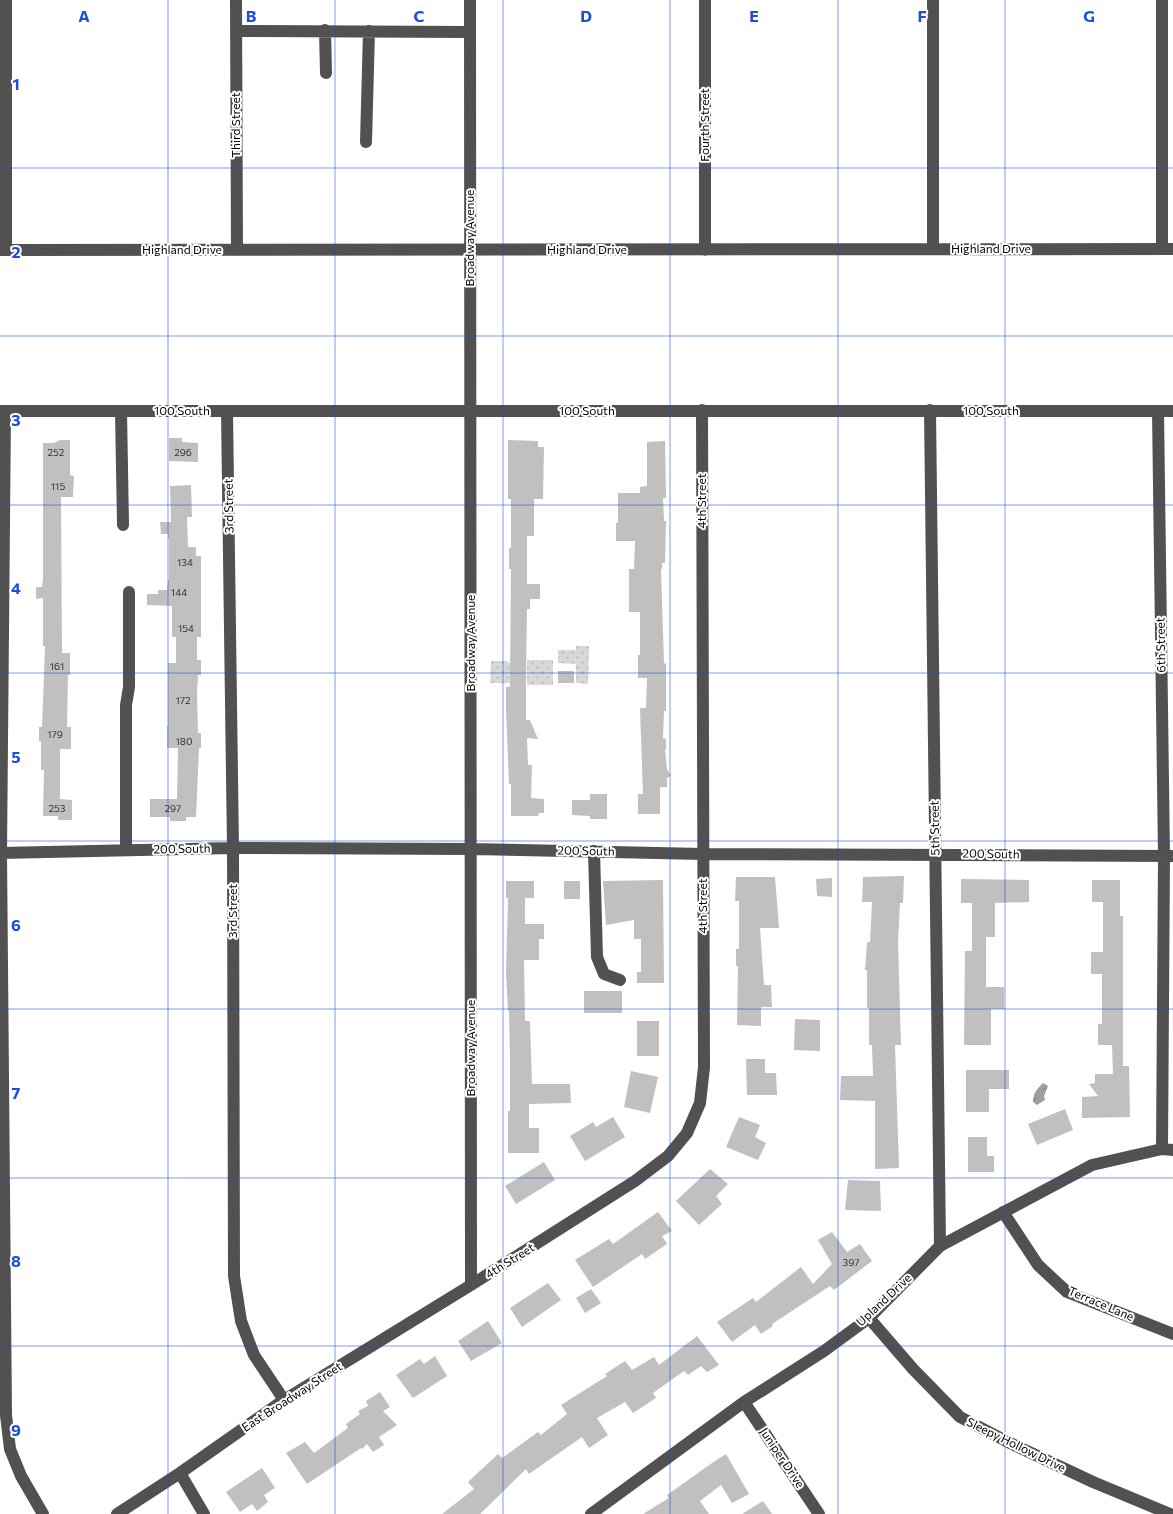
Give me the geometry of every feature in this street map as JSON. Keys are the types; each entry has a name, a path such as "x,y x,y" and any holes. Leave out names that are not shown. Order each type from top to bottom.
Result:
{"street":[{"path":"3,250 6,0"},
{"name":"Third Street","path":"236,0 237,250"},
{"name":"Broadway Avenue","path":"470,0 471,1285"},
{"name":"Fourth Street","path":"705,0 705,250"},
{"path":"932,249 934,0"},
{"path":"1162,0 1168,249"},
{"path":"325,30 326,73"},
{"path":"236,31 470,32"},
{"path":"366,142 369,31"},
{"name":"Highland Drive","path":"3,250 1168,249"},
{"name":"4th Street","path":"471,1285 635,1181 668,1156 687,1133 700,1103 704,1067 702,410"},
{"name":"5th Street","path":"930,410 940,1246"},
{"path":"3,411 0,853 6,1415 10,1449 21,1476 43,1514"},
{"name":"100 South","path":"3,411 1173,411"},
{"path":"121,411 123,525"},
{"name":"3rd Street","path":"228,411 233,848 234,1276 241,1321 254,1356 284,1400"},
{"name":"6th Street","path":"1158,412 1168,856 1168,1150"},
{"path":"126,850 126,705 129,687 129,592"},
{"name":"200 South","path":"0,853 233,848 471,849 703,854 1168,856"},
{"path":"594,852 597,957 604,974 620,980"},
{"name":"Upland Drive","path":"591,1514 744,1402 824,1351 868,1318 940,1246 1092,1165 1168,1150"},
{"name":"Terrace Lane","path":"1004,1212 1038,1265 1067,1292 1173,1334"},
{"name":"East Broadway Street","path":"117,1514 180,1473 284,1400 471,1285"},
{"name":"Sleepy Hollow Drive","path":"868,1318 960,1417 1093,1482 1170,1514"},
{"name":"Juniper Drive","path":"744,1402 819,1514"},
{"path":"180,1473 204,1514"}],"shaded area":[{"path":"576,646 589,646 588,684 576,683 576,664 558,663 558,650 576,650"},
{"path":"527,660 553,660 553,685 527,685"},
{"path":"491,661 508,661 510,663 512,683 490,683"}],"water":[{"path":"1043,1083 1048,1086 1044,1096 1045,1100 1037,1105 1033,1102 1034,1096 1037,1089"}],"building":[{"path":"169,438 182,438 182,442 198,443 198,462 169,461"},
{"path":"60,440 70,440 70,475 74,476 73,497 61,497 62,653 70,653 67,727 71,727 71,749 60,749 60,799 72,800 72,820 58,820 58,816 43,816 44,770 41,770 41,741 39,741 39,727 42,727 45,646 43,646 43,598 36,599 36,587 42,587 43,579 43,443 54,443"},
{"path":"508,440 538,441 538,447 544,447 543,499 534,499 534,536 527,536 527,584 540,584 540,599 530,599 530,609 527,609 526,676 526,720 530,720 538,739 527,738 528,765 532,765 531,798 544,799 544,813 539,813 538,816 511,816 511,784 509,784 506,710 506,687 510,687 511,569 509,569 511,499 508,499"},
{"path":"665,441 666,498 663,498 664,521 666,521 665,563 662,563 661,569 664,663 666,664 666,711 664,711 663,738 666,739 667,769 671,776 667,778 667,787 660,787 660,814 638,814 638,794 643,794 640,708 646,708 647,678 638,678 640,612 629,612 629,569 634,569 635,541 616,541 618,493 640,493 640,487 647,486 647,442"},
{"path":"191,485 192,517 187,517 188,547 196,547 196,556 201,556 201,637 197,637 197,660 201,660 201,675 198,675 197,693 198,733 201,733 201,748 199,748 196,817 186,817 186,821 170,821 170,817 150,817 150,799 177,799 178,748 167,748 168,663 176,663 176,637 172,637 172,606 147,605 147,594 158,594 158,590 167,590 169,580 169,539 168,534 161,534 160,522 171,522 170,486"},
{"path":"558,671 574,671 574,683 558,683"},
{"path":"590,794 607,794 607,819 590,819 590,816 572,815 572,800 590,800"},
{"path":"904,876 903,903 900,903 898,943 901,1045 895,1045 899,1168 875,1169 875,1101 840,1100 841,1076 873,1076 872,1045 869,1045 867,970 865,970 867,942 870,942 872,902 862,902 863,877"},
{"path":"736,877 775,877 779,928 760,928 764,985 771,985 772,1007 761,1007 761,1026 737,1025 738,966 736,966 736,949 739,949 739,901 735,901"},
{"path":"832,878 832,897 817,896 816,879"},
{"path":"961,879 1029,880 1029,902 995,903 995,937 986,937 986,987 1004,987 1004,1009 991,1009 991,1045 964,1045 965,951 972,951 972,903 961,903"},
{"path":"663,880 664,983 637,983 637,972 641,972 641,939 634,939 634,920 606,925 603,881"},
{"path":"1092,880 1120,880 1120,916 1123,916 1123,1066 1129,1066 1130,1117 1082,1118 1082,1097 1098,1096 1089,1084 1095,1083 1095,1074 1113,1074 1112,1045 1098,1045 1098,1024 1102,1024 1102,974 1091,974 1091,952 1103,952 1103,902 1092,902"},
{"path":"506,881 534,881 534,898 525,898 525,924 544,924 544,939 539,939 539,960 524,960 525,1021 530,1021 532,1084 570,1084 571,1103 529,1104 529,1128 539,1128 539,1153 508,1153 510,1057 506,973 508,898 506,898"},
{"path":"564,881 580,881 580,899 564,899"},
{"path":"584,991 622,991 622,1013 584,1013"},
{"path":"795,1019 820,1020 820,1051 794,1050"},
{"path":"637,1021 659,1021 659,1056 637,1056"},
{"path":"746,1059 765,1059 765,1073 776,1073 777,1095 747,1095"},
{"path":"966,1070 1009,1070 1009,1089 989,1089 989,1112 966,1112"},
{"path":"631,1071 658,1077 650,1113 624,1107"},
{"path":"1065,1109 1073,1130 1037,1145 1028,1124"},
{"path":"613,1117 625,1137 585,1161 570,1136 593,1122 596,1127"},
{"path":"739,1117 760,1125 755,1137 766,1143 758,1160 726,1147"},
{"path":"968,1137 987,1137 987,1156 994,1156 994,1172 968,1172"},
{"path":"544,1162 555,1180 516,1204 505,1186"},
{"path":"710,1169 728,1184 716,1196 722,1204 699,1225 676,1201"},
{"path":"848,1180 880,1181 881,1211 845,1210"},
{"path":"658,1212 672,1231 662,1236 667,1244 645,1259 642,1254 593,1287 575,1260 609,1239 613,1244"},
{"path":"832,1232 847,1252 860,1244 872,1261 834,1290 830,1286 772,1324 773,1326 761,1334 755,1325 732,1342 717,1322 753,1298 756,1302 801,1267 813,1284 832,1264 818,1240"},
{"path":"548,1283 561,1300 522,1327 510,1308"},
{"path":"591,1289 601,1303 585,1313 576,1298"},
{"path":"488,1321 502,1343 471,1361 458,1341"},
{"path":"697,1336 719,1365 707,1372 701,1366 688,1375 684,1371 653,1393 656,1398 633,1413 625,1402 597,1418 608,1435 589,1448 582,1437 529,1474 526,1469 480,1514 442,1514 474,1489 468,1482 498,1454 502,1458 538,1432 541,1435 567,1414 561,1405 607,1376 605,1374 625,1361 632,1370 654,1357 659,1365"},
{"path":"435,1356 447,1376 413,1398 396,1375 420,1359 424,1364"},
{"path":"380,1392 390,1407 383,1411 397,1425 379,1437 384,1445 373,1452 367,1444 307,1484 286,1453 305,1442 314,1453 348,1428 346,1424 360,1414 358,1411 368,1406 366,1401"},
{"path":"726,1454 749,1494 732,1503 721,1485 700,1501 709,1514 643,1514 669,1498 667,1495"},
{"path":"262,1468 275,1488 264,1495 268,1502 257,1511 252,1504 240,1512 226,1492"},
{"path":"763,1501 772,1514 742,1514"}]}
